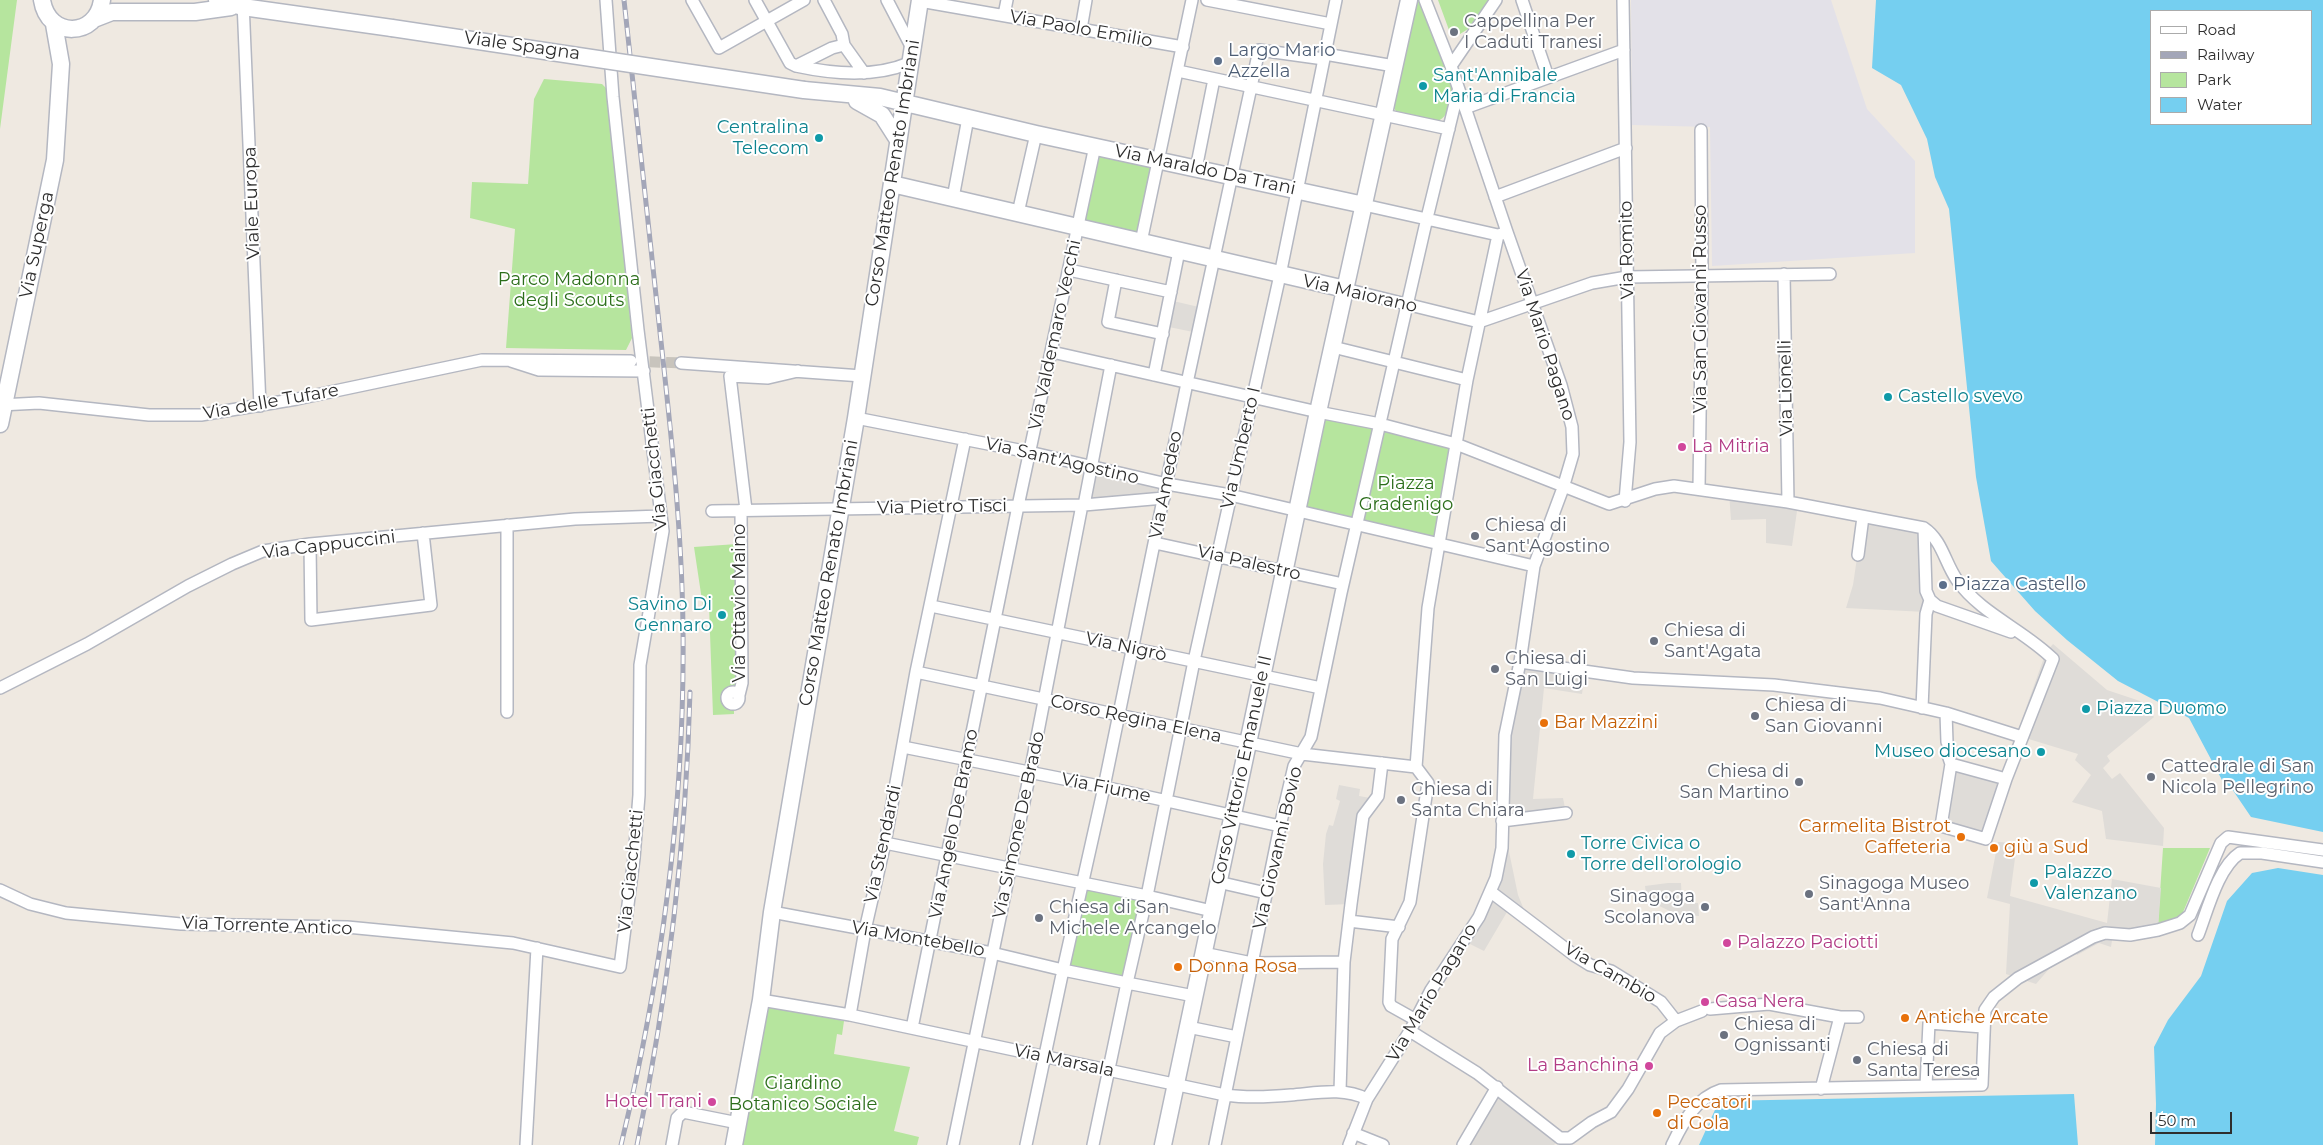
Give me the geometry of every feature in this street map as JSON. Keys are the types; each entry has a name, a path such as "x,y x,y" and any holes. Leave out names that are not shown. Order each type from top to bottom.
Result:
{"street":[{"name":"Via Superga","path":"0,424 2,405 54,160 62,64 54,24 48,17 42,0"},
{"name":"Via Superga","path":"62,64 71,42 100,9 102,0"},
{"name":"Viale Spagna","path":"217,0 804,90 888,109 895,109 903,103"},
{"name":"Via Giacchetti","path":"606,0 613,97 663,538 640,665 639,796 634,858 620,967"},
{"path":"692,0 719,48 804,0"},
{"path":"755,0 793,65"},
{"path":"824,0 842,34 844,45 864,73"},
{"path":"880,97 896,86 911,56 887,0"},
{"name":"Corso Matteo Renato Imbriani","path":"734,1145 761,1000 772,912 856,418 920,0"},
{"name":"Via Paolo Emilio","path":"920,0 1183,47"},
{"path":"1004,16 1007,0"},
{"path":"1081,29 1086,0"},
{"path":"1141,242 1192,0"},
{"path":"1207,0 1269,6 1331,24"},
{"name":"Via Umberto I","path":"1127,983 1167,800 1194,661 1280,275 1336,0"},
{"path":"1409,0 1318,412 1298,512 1534,566"},
{"name":"Via Mario Pagano","path":"1349,1145 1367,1099 1413,1025 1431,990 1469,933 1491,892 1499,868 1503,838 1505,736 1520,662 1534,566 1572,462 1572,426 1561,385 1533,304 1502,234 1495,197 1452,66 1426,0"},
{"path":"1452,66 1496,0"},
{"path":"1522,0 1548,77"},
{"name":"Via Romito","path":"1623,0 1630,449 1625,500"},
{"name":"Viale Spagna","path":"88,23 112,12 138,6 195,12 242,4"},
{"name":"Viale Europa","path":"242,4 260,406"},
{"path":"54,24 69,29 88,23"},
{"path":"793,65 832,48 844,45"},
{"path":"1252,87 1260,50 1324,56 1394,66"},
{"path":"1465,108 1624,50"},
{"path":"793,65 841,72 864,73 896,69 911,56"},
{"path":"1178,71 1449,129"},
{"path":"1196,169 1214,79"},
{"name":"Via Amedeo","path":"1063,970 1134,648 1187,383 1252,87"},
{"name":"Viale Spagna","path":"804,90 880,97 903,103"},
{"path":"1357,526 1427,218 1459,90"},
{"name":"Viale Spagna","path":"857,101 882,115 898,140"},
{"name":"Via Maraldo Da Trani","path":"903,103 1158,161 1502,234"},
{"path":"953,198 968,118"},
{"name":"Via San Giovanni Russo","path":"1700,488 1701,130"},
{"path":"1018,213 1036,134"},
{"name":"Via Valdemaro Vecchi","path":"996,619 1029,452 1095,146"},
{"path":"1495,197 1626,148"},
{"name":"Via Maiorano","path":"892,184 1479,322"},
{"path":"1502,234 1479,322 1467,380 1428,608 1416,767 1428,783 1410,902 1392,939 1389,1002 1391,1006 1413,1025 1497,1087 1557,1141 1570,1138 1614,1108 1628,1089 1658,1036 1676,1021 1706,1010 1769,1004 1840,1018 1858,1017"},
{"path":"1154,375 1179,251"},
{"path":"1069,270 1171,292"},
{"name":"Via Lionelli","path":"1784,274 1788,502"},
{"path":"1479,322 1592,283 1628,278 1830,274"},
{"path":"1116,280 1108,322 1163,334"},
{"path":"1333,347 1467,380"},
{"path":"1052,352 1253,398 1380,424 1456,444 1563,488 1609,504 1666,486 1700,488 1788,502 1924,528 1935,538 1953,574 1963,588 2022,636 2046,652 2052,659 2006,779 1986,839 1941,826 1948,753 1946,714"},
{"name":"Via delle Tufare","path":"505,359 539,370 644,371"},
{"name":"Via delle Tufare","path":"2,405 39,403 148,415 220,413 462,363 505,359 631,361"},
{"path":"681,363 862,376"},
{"name":"Via Simone De Brado","path":"954,1145 973,1041 1011,869 1111,365"},
{"name":"Via Ottavio Maino","path":"739,695 742,683 743,510 730,376 768,378 798,371"},
{"name":"Via Sant'Agostino","path":"856,418 1029,452 1167,484 1230,495 1298,512"},
{"name":"Via Stendardi","path":"850,1015 865,930 885,843 916,672 932,606 965,439"},
{"name":"Via Pietro Tisci","path":"712,511 840,510 952,506 1083,506 1164,498"},
{"name":"Corso Vittorio Emanuele II","path":"1163,1145 1298,512"},
{"name":"Via Cappuccini","path":"0,688 88,644 157,602 232,564 263,551 310,544 575,519 661,516"},
{"path":"1858,555 1864,516"},
{"path":"507,525 507,712"},
{"name":"Via Giovanni Bovio","path":"1215,1145 1280,826 1294,766 1311,737 1320,688 1357,526"},
{"path":"1924,528 1926,592 1930,600 1937,606 2022,636"},
{"path":"310,544 311,620 431,605 423,533"},
{"name":"Via Palestro","path":"1155,542 1343,584"},
{"path":"1922,708 1926,614 1930,600"},
{"name":"Via Nigrò","path":"932,606 1320,688"},
{"name":"Via Angelo De Bramo","path":"912,1028 996,619"},
{"path":"1520,662 1621,678 1801,688 1880,698 1946,714 2022,737"},
{"name":"Corso Regina Elena","path":"916,672 1302,754 1416,767"},
{"name":"Via Fiume","path":"903,747 1167,800 1280,826"},
{"path":"1948,753 2006,779"},
{"path":"1340,1092 1344,962 1349,921 1363,816 1378,796 1382,763"},
{"path":"1502,821 1566,813"},
{"path":"1672,1145 1699,1102 1715,1092 1728,1089 1982,1085 1983,1027 1986,1006 2002,989 2018,978 2093,937 2105,933 2130,935 2158,930 2186,919 2190,914 2221,843 2228,836 2323,850"},
{"path":"885,843 1082,882 1212,911"},
{"path":"2198,935 2226,868 2240,854 2262,853 2323,862"},
{"path":"1218,882 1266,893"},
{"name":"Via Torrente Antico","path":"0,890 30,904 66,913 181,924 348,927 513,943 620,967"},
{"name":"Via Cambio","path":"1491,892 1574,955 1590,964 1611,971 1661,1002 1676,1021"},
{"name":"Via Montebello","path":"772,912 992,953 1127,983"},
{"path":"1349,921 1399,928"},
{"path":"526,1145 537,948"},
{"path":"1203,954 1252,963 1344,962"},
{"path":"1026,1145 1063,970"},
{"path":"1093,1145 1127,983 1194,996"},
{"name":"Via Marsala","path":"761,1000 850,1015 1225,1095 1258,1098 1340,1092 1359,1095 1367,1099"},
{"path":"1821,1089 1840,1018"},
{"path":"1926,1086 1929,1023 1983,1027"},
{"path":"1188,1027 1237,1037"},
{"path":"1463,1145 1497,1087"},
{"path":"672,1145 677,1118 683,1112 738,1123"},
{"path":"1353,1133 1383,1145"}],"shaded area":[{"path":"1631,0 1831,0 1867,109 1915,161 1915,253 1712,266 1710,127 1632,125"},
{"path":"1169,300 1203,308 1198,333 1164,326"},
{"path":"1091,467 1167,484 1164,498 1084,505"},
{"path":"1729,493 1798,504 1792,546 1766,543 1766,519 1731,520"},
{"path":"1863,517 1924,528 1926,612 1846,608 1853,585"},
{"name":"Piazza Duomo","path":"2053,644 2107,690 2140,701 2154,717 2107,756 2110,761 2103,768 2112,779 2120,773 2164,828 2163,846 2106,839 2102,811 2072,802 2091,775 2075,760 2078,754 2022,737 2017,733 2046,652"},
{"path":"1520,662 1585,672 1582,694 1544,688 1533,799 1563,798 1566,813 1502,821 1503,773"},
{"path":"1951,764 2006,779 1986,839 1941,826"},
{"path":"1339,785 1360,789 1359,796 1376,799 1365,811 1351,904 1325,905 1323,864 1326,834 1329,825 1333,826 1340,801 1336,799"},
{"path":"1506,837 1518,895 1525,912 1520,921 1507,912 1484,951 1464,941 1479,917"},
{"path":"1998,842 2017,843 2010,896 2107,923 2112,879 2161,888 2158,930 2113,934 2111,947 2099,943 2077,955 2075,952 2049,969 2036,984 2006,974 2010,904 1987,898"},
{"path":"1681,883 1682,903 1698,903 1699,916 1678,915 1647,900 1645,886"},
{"path":"1497,1087 1560,1138 1554,1145 1463,1145"}],"green space":[{"path":"0,0 17,0 0,129"},
{"path":"1416,0 1420,0 1453,81 1452,98 1448,109 1446,114 1438,121 1396,111 1393,107"},
{"path":"1438,0 1490,0 1468,29 1460,34 1457,27 1449,30"},
{"name":"Parco Madonna degli Scouts","path":"544,79 602,84 608,90 632,338 626,350 506,348 515,229 470,218 472,182 528,184 534,99"},
{"path":"1098,150 1155,162 1138,238 1082,226"},
{"name":"Piazza Gradenigo","path":"1321,416 1376,427 1354,521 1302,510"},
{"name":"Piazza Gradenigo","path":"1383,430 1451,447 1434,539 1362,522"},
{"path":"737,544 738,683 723,692 721,699 725,708 734,711 734,714 713,715 709,606 703,607 694,547"},
{"path":"2163,848 2210,848 2181,917 2158,923"},
{"path":"1083,886 1143,898 1125,980 1066,968"},
{"name":"Giardino Botanico Sociale","path":"767,1004 844,1021 842,1035 837,1034 834,1054 910,1067 894,1131 919,1137 917,1145 742,1145"}],"water":[{"path":"1876,0 2323,0 2323,832 2251,817 2232,789 2222,780 2189,718 2118,681 2067,640 2035,611 1991,561 1976,477 1949,209 1935,177 1927,139 1901,85 1872,68"},
{"path":"2278,868 2323,875 2323,1145 2155,1145 2154,1047 2168,1020 2201,976 2227,901 2252,873"},
{"path":"2074,1094 2078,1145 1699,1145 1719,1101"}],"tunnel":[{"path":"633,361 681,363"}],"railway":[{"path":"621,1145 648,1018 668,889 675,824 683,694 682,591 678,514 624,0"},
{"path":"637,1145 658,1032 674,920 680,863 690,692"}],"place":[{"name":"Cappellina Per I Caduti Tranesi","path":"1454,32"},
{"name":"Largo Mario Azzella","path":"1218,61"},
{"name":"Sant'Annibale Maria di Francia","path":"1423,86"},
{"name":"Centralina Telecom","path":"819,138"},
{"name":"Castello svevo","path":"1888,397"},
{"name":"La Mitria","path":"1682,447"},
{"name":"Chiesa di Sant'Agostino","path":"1475,536"},
{"name":"Piazza Castello","path":"1943,585"},
{"name":"Savino Di Gennaro","path":"722,615"},
{"name":"Chiesa di Sant'Agata","path":"1654,641"},
{"name":"Chiesa di San Luigi","path":"1495,669"},
{"name":"Piazza Duomo","path":"2086,709"},
{"name":"Chiesa di San Giovanni","path":"1755,716"},
{"name":"Bar Mazzini","path":"1544,723"},
{"name":"Museo diocesano","path":"2041,752"},
{"name":"Cattedrale di San Nicola Pellegrino","path":"2151,777"},
{"name":"Chiesa di San Martino","path":"1799,782"},
{"name":"Chiesa di Santa Chiara","path":"1401,800"},
{"name":"Carmelita Bistrot Caffeteria","path":"1961,837"},
{"name":"giù a Sud","path":"1994,848"},
{"name":"Torre Civica o Torre dell'orologio","path":"1571,854"},
{"name":"Palazzo Valenzano","path":"2034,883"},
{"name":"Sinagoga Museo Sant'Anna","path":"1809,894"},
{"name":"Sinagoga Scolanova","path":"1705,907"},
{"name":"Chiesa di San Michele Arcangelo","path":"1039,918"},
{"name":"Palazzo Paciotti","path":"1727,943"},
{"name":"Donna Rosa","path":"1178,967"},
{"name":"Casa Nera","path":"1705,1002"},
{"name":"Antiche Arcate","path":"1905,1018"},
{"name":"Chiesa di Ognissanti","path":"1724,1035"},
{"name":"Chiesa di Santa Teresa","path":"1857,1060"},
{"name":"La Banchina","path":"1649,1066"},
{"name":"Hotel Trani","path":"712,1102"},
{"name":"Peccatori di Gola","path":"1657,1113"}]}
